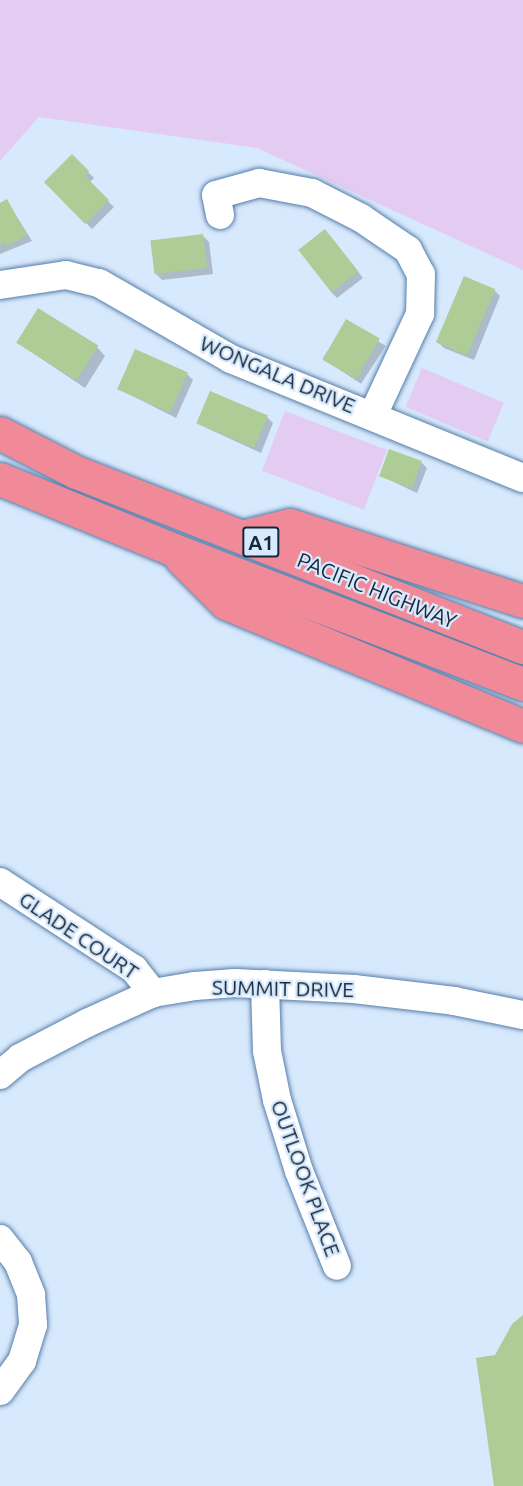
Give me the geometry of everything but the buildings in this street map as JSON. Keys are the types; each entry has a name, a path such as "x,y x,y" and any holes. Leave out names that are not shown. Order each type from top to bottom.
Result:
{"highway":[{"name":"PACIFIC HIGHWAY","path":"0,433 76,472 245,536 435,615 523,647"},
{"name":"PACIFIC HIGHWAY","path":"0,479 174,550 523,684"},
{"path":"245,536 290,525 523,601"},
{"path":"174,550 226,603 523,726"}],"street":[{"path":"220,215 216,195 259,183 312,193 361,218 408,250 421,274 420,314 373,415"},
{"name":"WONGALA DRIVE","path":"0,285 66,275 99,283 231,359 523,478"},
{"name":"GLADE COURT","path":"0,882 134,969 153,993"},
{"name":"SUMMIT DRIVE","path":"0,1075 39,1048 153,993 195,986 265,984 400,993 519,1014"},
{"name":"OUTLOOK PLACE","path":"265,984 267,1051 277,1100 299,1172 337,1266"},
{"path":"0,1239 18,1262 31,1295 33,1325 22,1361 0,1391"}],"shaded area":[{"path":"0,0 523,0 523,270 257,148 39,117 0,161"},
{"path":"422,368 504,403 488,441 406,407"},
{"path":"285,411 387,450 364,510 262,471"}]}
